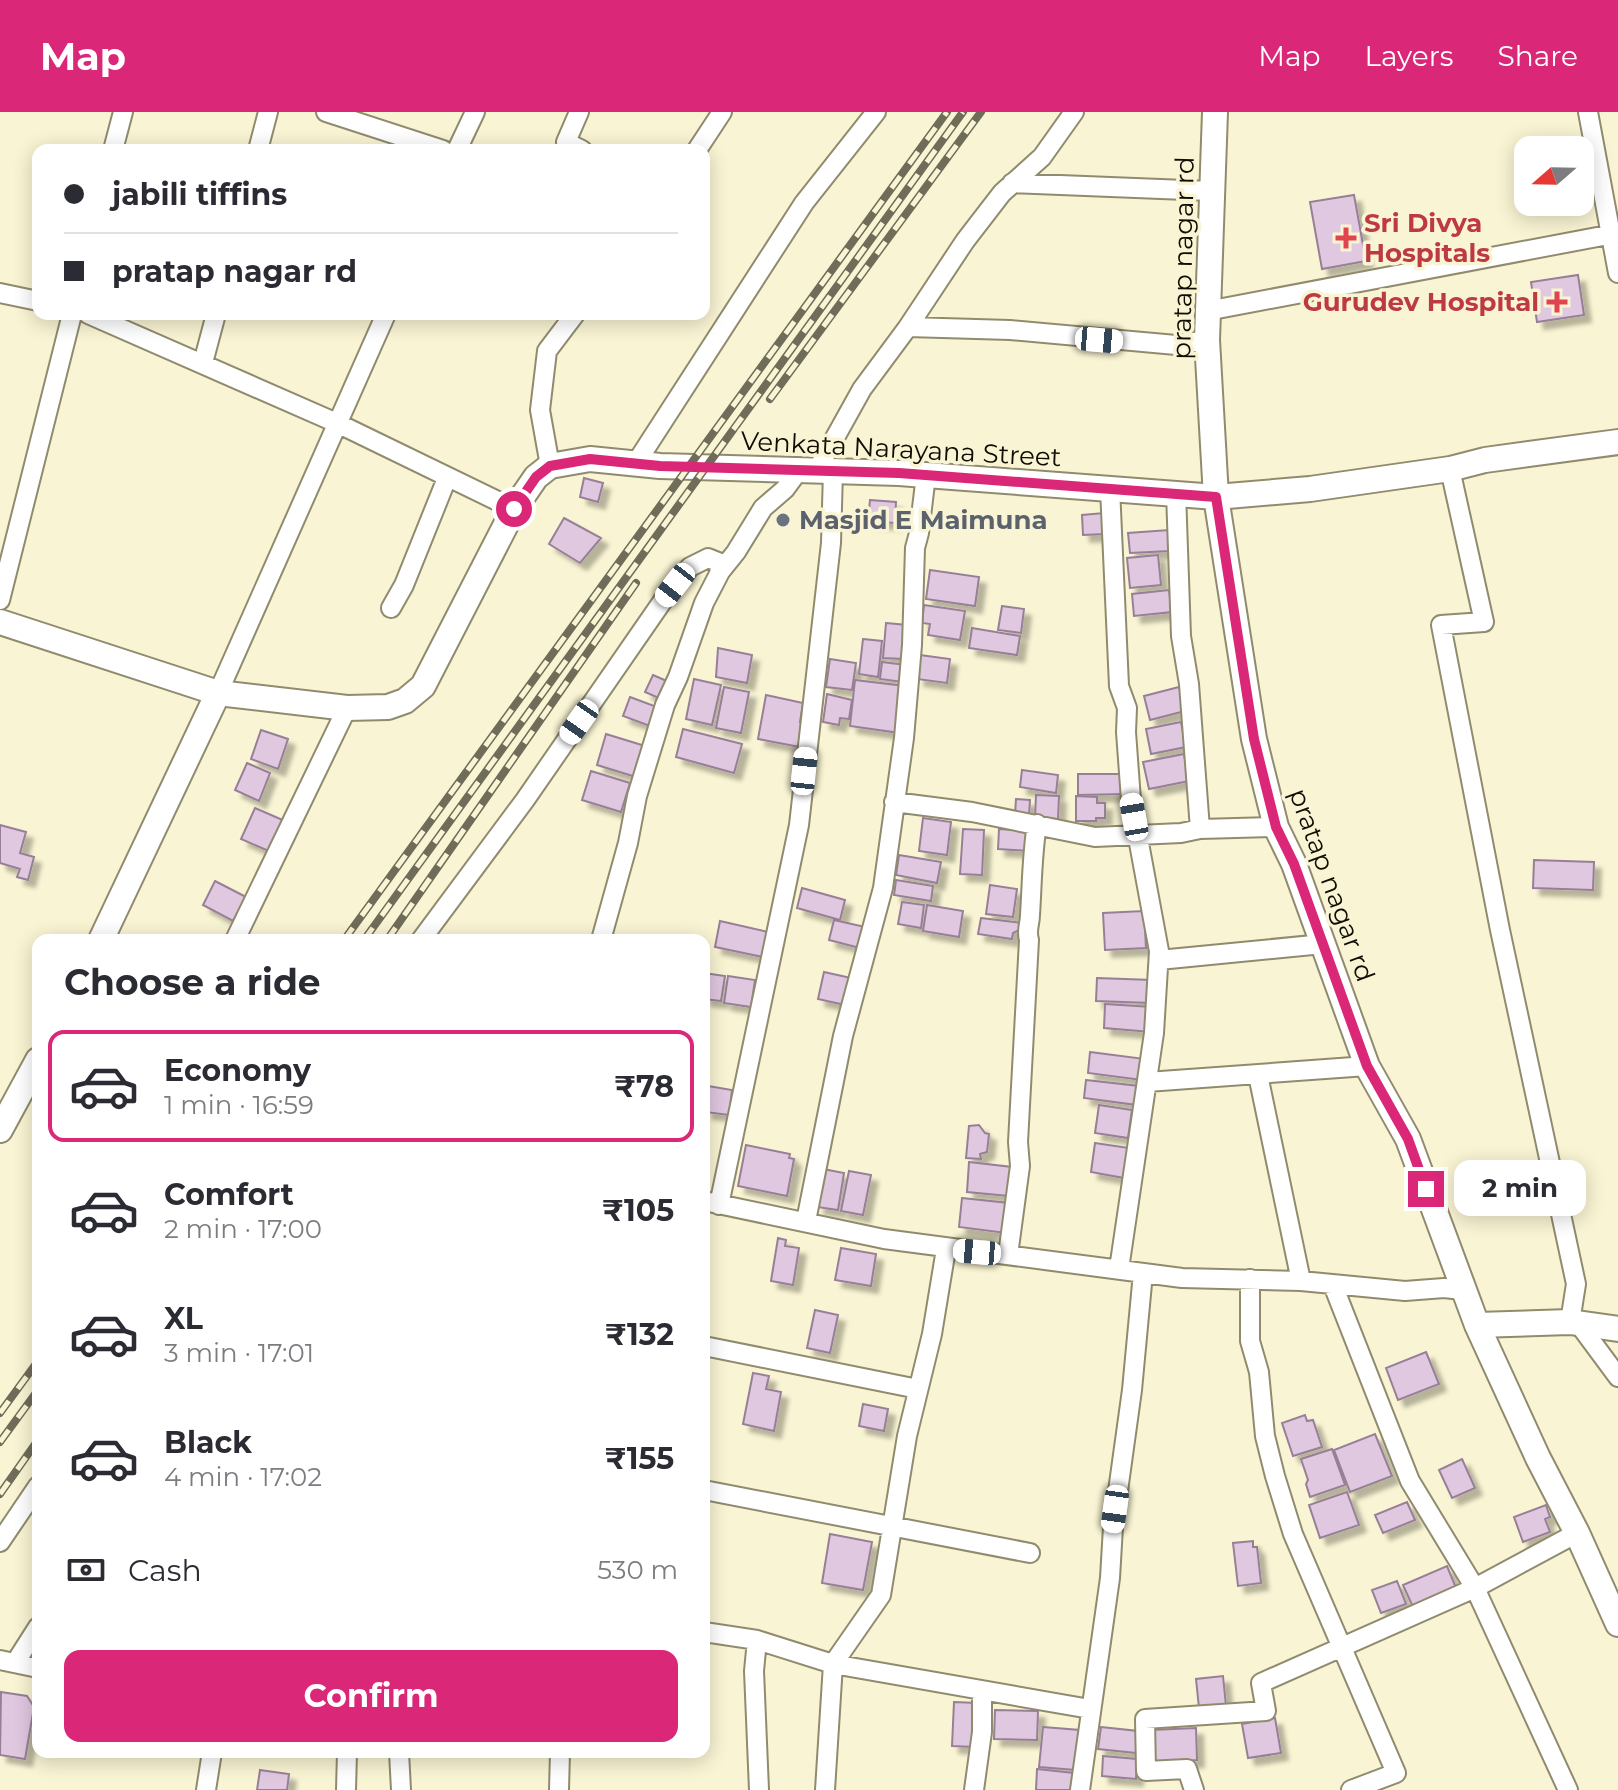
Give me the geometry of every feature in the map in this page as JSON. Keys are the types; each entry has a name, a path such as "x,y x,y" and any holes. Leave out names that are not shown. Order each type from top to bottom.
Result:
{"street":[{"path":"115,144 123,112"},
{"path":"260,144 268,112"},
{"path":"326,112 425,144"},
{"path":"460,144 475,112"},
{"path":"570,144 566,142 579,112"},
{"path":"701,144 722,112"},
{"path":"636,463 804,203 876,112"},
{"path":"603,934 628,843 637,796 665,705 704,603 720,572 763,508 785,489 816,470 862,389 908,327 941,274 1012,183 1042,157 1074,112"},
{"name":"pratap nagar rd","path":"1215,112 1207,340 1216,497 1254,739 1276,827 1294,864 1367,1066 1408,1139 1477,1325 1618,1624"},
{"path":"1588,112 1614,234 1618,273"},
{"path":"1012,183 1211,191"},
{"path":"1207,311 1614,234"},
{"path":"0,293 32,300"},
{"path":"0,600 70,320"},
{"path":"102,320 339,424 514,509"},
{"path":"203,363 214,320"},
{"path":"104,934 218,693 383,320"},
{"path":"0,622 218,693 347,708 388,707 405,701 423,686 514,509 536,477 550,466 540,410 547,351 570,320"},
{"path":"908,327 1010,330 1176,345 1207,340"},
{"name":"Venkata Narayana Street","path":"550,466 590,459 660,466 926,475 1216,497 1310,489 1618,442"},
{"path":"1450,469 1484,622 1441,625 1500,930 1576,1284 1574,1322 1618,1377"},
{"path":"816,470 831,543 799,825 711,1203 946,1249 1182,1278 1301,1281 1405,1291 1462,1290"},
{"path":"806,1221 846,1023 878,909 910,676 915,548 926,475"},
{"path":"391,608 404,585 447,478"},
{"path":"1110,488 1119,686 1127,708 1126,732 1137,833 1159,943 1158,999 1119,1269"},
{"path":"1176,492 1181,636 1189,684 1200,829"},
{"path":"425,934 525,800 675,585 690,567 708,558 718,562 720,572"},
{"path":"238,934 347,708"},
{"path":"894,802 1037,824 1095,837 1276,827"},
{"path":"1008,1255 1020,1166 1018,1142 1029,940 1026,932 1037,824"},
{"path":"1159,960 1323,944"},
{"path":"1147,1082 1367,1066"},
{"path":"0,1130 32,1071"},
{"path":"1258,1075 1301,1281"},
{"path":"825,1790 833,1664 881,1595 891,1526 932,1334 946,1249"},
{"path":"1080,1790 1110,1578 1113,1527 1143,1273"},
{"path":"1250,1279 1250,1341 1259,1372 1270,1457 1293,1534 1396,1773 1351,1790"},
{"path":"1333,1285 1410,1481 1475,1588 1568,1790"},
{"path":"1477,1325 1574,1322 1618,1329"},
{"path":"710,1347 918,1389"},
{"path":"710,1491 1030,1553"},
{"path":"0,1542 32,1495"},
{"path":"1194,1790 1187,1769 1146,1771 1145,1719 1266,1711 1261,1683 1475,1588 1577,1533"},
{"path":"710,1633 757,1640 833,1664 1090,1709"},
{"path":"7,1662 32,1634"},
{"path":"757,1640 754,1671 759,1790"},
{"path":"7,1662 32,1667"},
{"path":"974,1790 982,1732 982,1692"},
{"path":"206,1790 211,1758"},
{"path":"346,1790 347,1758"},
{"path":"399,1758 401,1790"},
{"path":"559,1790 560,1758"}],"building":[{"path":"1354,195 1366,261 1322,269 1310,202"},
{"path":"1578,275 1584,315 1537,322 1531,282"},
{"path":"584,478 603,483 598,502 580,497"},
{"path":"870,500 896,502 895,523 868,521"},
{"path":"1104,513 1105,534 1083,535 1082,515"},
{"path":"564,518 601,538 580,563 549,544"},
{"path":"1169,530 1170,551 1130,553 1128,533"},
{"path":"1158,555 1161,585 1130,588 1127,558"},
{"path":"930,570 979,577 975,606 926,599"},
{"path":"1169,590 1172,612 1134,616 1132,594"},
{"path":"924,605 965,611 960,640 928,635 930,624 922,623"},
{"path":"1002,606 1024,609 1021,633 998,630"},
{"path":"886,623 907,625 904,659 883,658"},
{"path":"972,628 1020,636 1017,655 969,648"},
{"path":"863,639 882,641 878,677 859,674"},
{"path":"718,648 752,655 747,683 716,677"},
{"path":"920,655 950,659 947,683 917,679"},
{"path":"830,659 856,663 852,690 826,687"},
{"path":"882,662 906,665 903,682 880,679"},
{"path":"653,675 669,682 661,699 645,692"},
{"path":"694,679 721,685 712,725 686,719"},
{"path":"855,680 905,686 900,733 850,726"},
{"path":"724,687 749,692 741,733 716,728"},
{"path":"1179,687 1185,711 1150,720 1144,696"},
{"path":"827,694 852,700 849,719 840,718 839,725 823,722"},
{"path":"766,695 803,703 800,722 805,723 800,747 758,739"},
{"path":"630,697 657,707 650,726 623,716"},
{"path":"1181,722 1186,747 1151,754 1146,729"},
{"path":"683,729 742,744 734,773 676,757"},
{"path":"261,730 288,739 278,769 251,759"},
{"path":"606,734 645,746 636,777 597,765"},
{"path":"1184,754 1189,781 1149,789 1143,762"},
{"path":"247,763 270,773 259,801 235,790"},
{"path":"1022,770 1058,775 1056,793 1020,787"},
{"path":"591,771 630,783 621,812 582,800"},
{"path":"1078,774 1125,774 1125,794 1078,795"},
{"path":"1036,795 1059,796 1058,819 1035,818"},
{"path":"1076,796 1097,797 1097,803 1105,803 1105,818 1076,821"},
{"path":"1016,799 1030,800 1029,815 1015,814"},
{"path":"255,808 285,821 271,852 241,839"},
{"path":"923,818 951,822 947,855 919,851"},
{"path":"0,825 26,832 20,853 34,857 28,880 17,877 20,869 0,863"},
{"path":"963,829 984,830 982,875 960,874"},
{"path":"999,829 1031,831 1030,851 998,849"},
{"path":"899,855 941,862 937,883 896,875"},
{"path":"1534,860 1594,862 1593,890 1533,888"},
{"path":"896,880 933,886 931,901 894,895"},
{"path":"215,881 246,897 233,921 203,905"},
{"path":"990,885 1017,889 1013,917 986,914"},
{"path":"802,888 845,900 840,920 797,908"},
{"path":"902,902 924,905 921,928 898,924"},
{"path":"927,905 963,911 959,937 923,931"},
{"path":"1144,911 1146,948 1105,950 1103,913"},
{"path":"981,918 1022,923 1021,929 1013,933 1012,939 978,934"},
{"path":"834,920 865,927 860,948 829,940"},
{"path":"720,921 768,932 763,957 715,947"},
{"path":"824,972 851,978 845,1005 818,999"},
{"path":"710,974 725,976 721,1001 710,1000"},
{"path":"728,976 755,980 751,1007 724,1003"},
{"path":"1097,978 1152,980 1151,1003 1096,1001"},
{"path":"1105,1004 1152,1007 1151,1032 1104,1028"},
{"path":"1090,1052 1145,1059 1142,1080 1088,1073"},
{"path":"1086,1080 1139,1086 1137,1105 1084,1098"},
{"path":"710,1086 732,1090 729,1115 710,1113"},
{"path":"1099,1105 1132,1110 1128,1138 1095,1133"},
{"path":"979,1125 989,1134 987,1152 980,1154 981,1159 966,1158 969,1126"},
{"path":"1095,1143 1129,1148 1124,1178 1091,1172"},
{"path":"746,1145 790,1154 789,1158 794,1159 787,1196 738,1186"},
{"path":"969,1162 1012,1167 1009,1196 967,1192"},
{"path":"823,1169 844,1173 838,1210 817,1207"},
{"path":"849,1171 871,1175 863,1215 841,1211"},
{"path":"962,1198 1009,1203 1006,1233 959,1227"},
{"path":"778,1238 786,1240 785,1246 799,1248 793,1285 771,1281"},
{"path":"841,1248 876,1254 871,1286 835,1280"},
{"path":"815,1310 838,1315 830,1353 807,1348"},
{"path":"1426,1352 1439,1384 1398,1400 1386,1368"},
{"path":"753,1373 769,1376 766,1389 781,1392 774,1431 743,1424"},
{"path":"863,1404 888,1409 884,1431 859,1426"},
{"path":"1305,1415 1307,1421 1313,1420 1322,1447 1293,1456 1282,1423"},
{"path":"1375,1434 1392,1476 1350,1492 1334,1450"},
{"path":"1332,1449 1345,1485 1310,1497 1301,1459"},
{"path":"1462,1459 1475,1488 1452,1498 1439,1470"},
{"path":"1347,1492 1359,1525 1320,1538 1309,1505"},
{"path":"1407,1502 1415,1520 1383,1533 1375,1515"},
{"path":"1546,1505 1550,1517 1545,1519 1550,1532 1523,1542 1514,1517"},
{"path":"830,1534 872,1542 863,1590 822,1583"},
{"path":"1253,1541 1253,1547 1257,1547 1261,1583 1238,1586 1233,1543"},
{"path":"1447,1566 1456,1588 1413,1607 1403,1585"},
{"path":"1397,1581 1406,1604 1381,1613 1372,1590"},
{"path":"1223,1676 1226,1706 1199,1708 1196,1679"},
{"path":"1,1692 27,1696 32,1704 32,1719 25,1759 0,1755"},
{"path":"954,1702 977,1703 975,1747 952,1746"},
{"path":"995,1710 1038,1711 1037,1740 994,1739"},
{"path":"1275,1718 1281,1753 1248,1758 1242,1724"},
{"path":"1043,1727 1080,1730 1076,1770 1039,1767"},
{"path":"1101,1727 1138,1731 1136,1753 1098,1749"},
{"path":"1196,1728 1197,1760 1152,1763 1151,1730"},
{"path":"1103,1756 1137,1759 1136,1779 1102,1776"},
{"path":"1037,1769 1074,1773 1073,1790 1036,1790"},
{"path":"260,1770 289,1774 287,1790 257,1790"}],"railway":[{"path":"348,934 947,112"},
{"path":"368,934 963,112"},
{"path":"770,399 981,112"},
{"path":"391,934 636,583"},
{"path":"0,1413 32,1369"},
{"path":"0,1442 32,1398"},
{"path":"0,1494 32,1449"}],"place":[{"name":"Sri Divya Hospitals","path":"1346,238"},
{"name":"Gurudev Hospital","path":"1557,302"},
{"name":"Masjid E Maimuna","path":"783,520"}],"route":[{"path":"514,509 536,477 550,466 590,459 660,466 899,473 1216,497 1254,739 1276,827 1294,864 1367,1066 1408,1139 1426,1189"}]}
